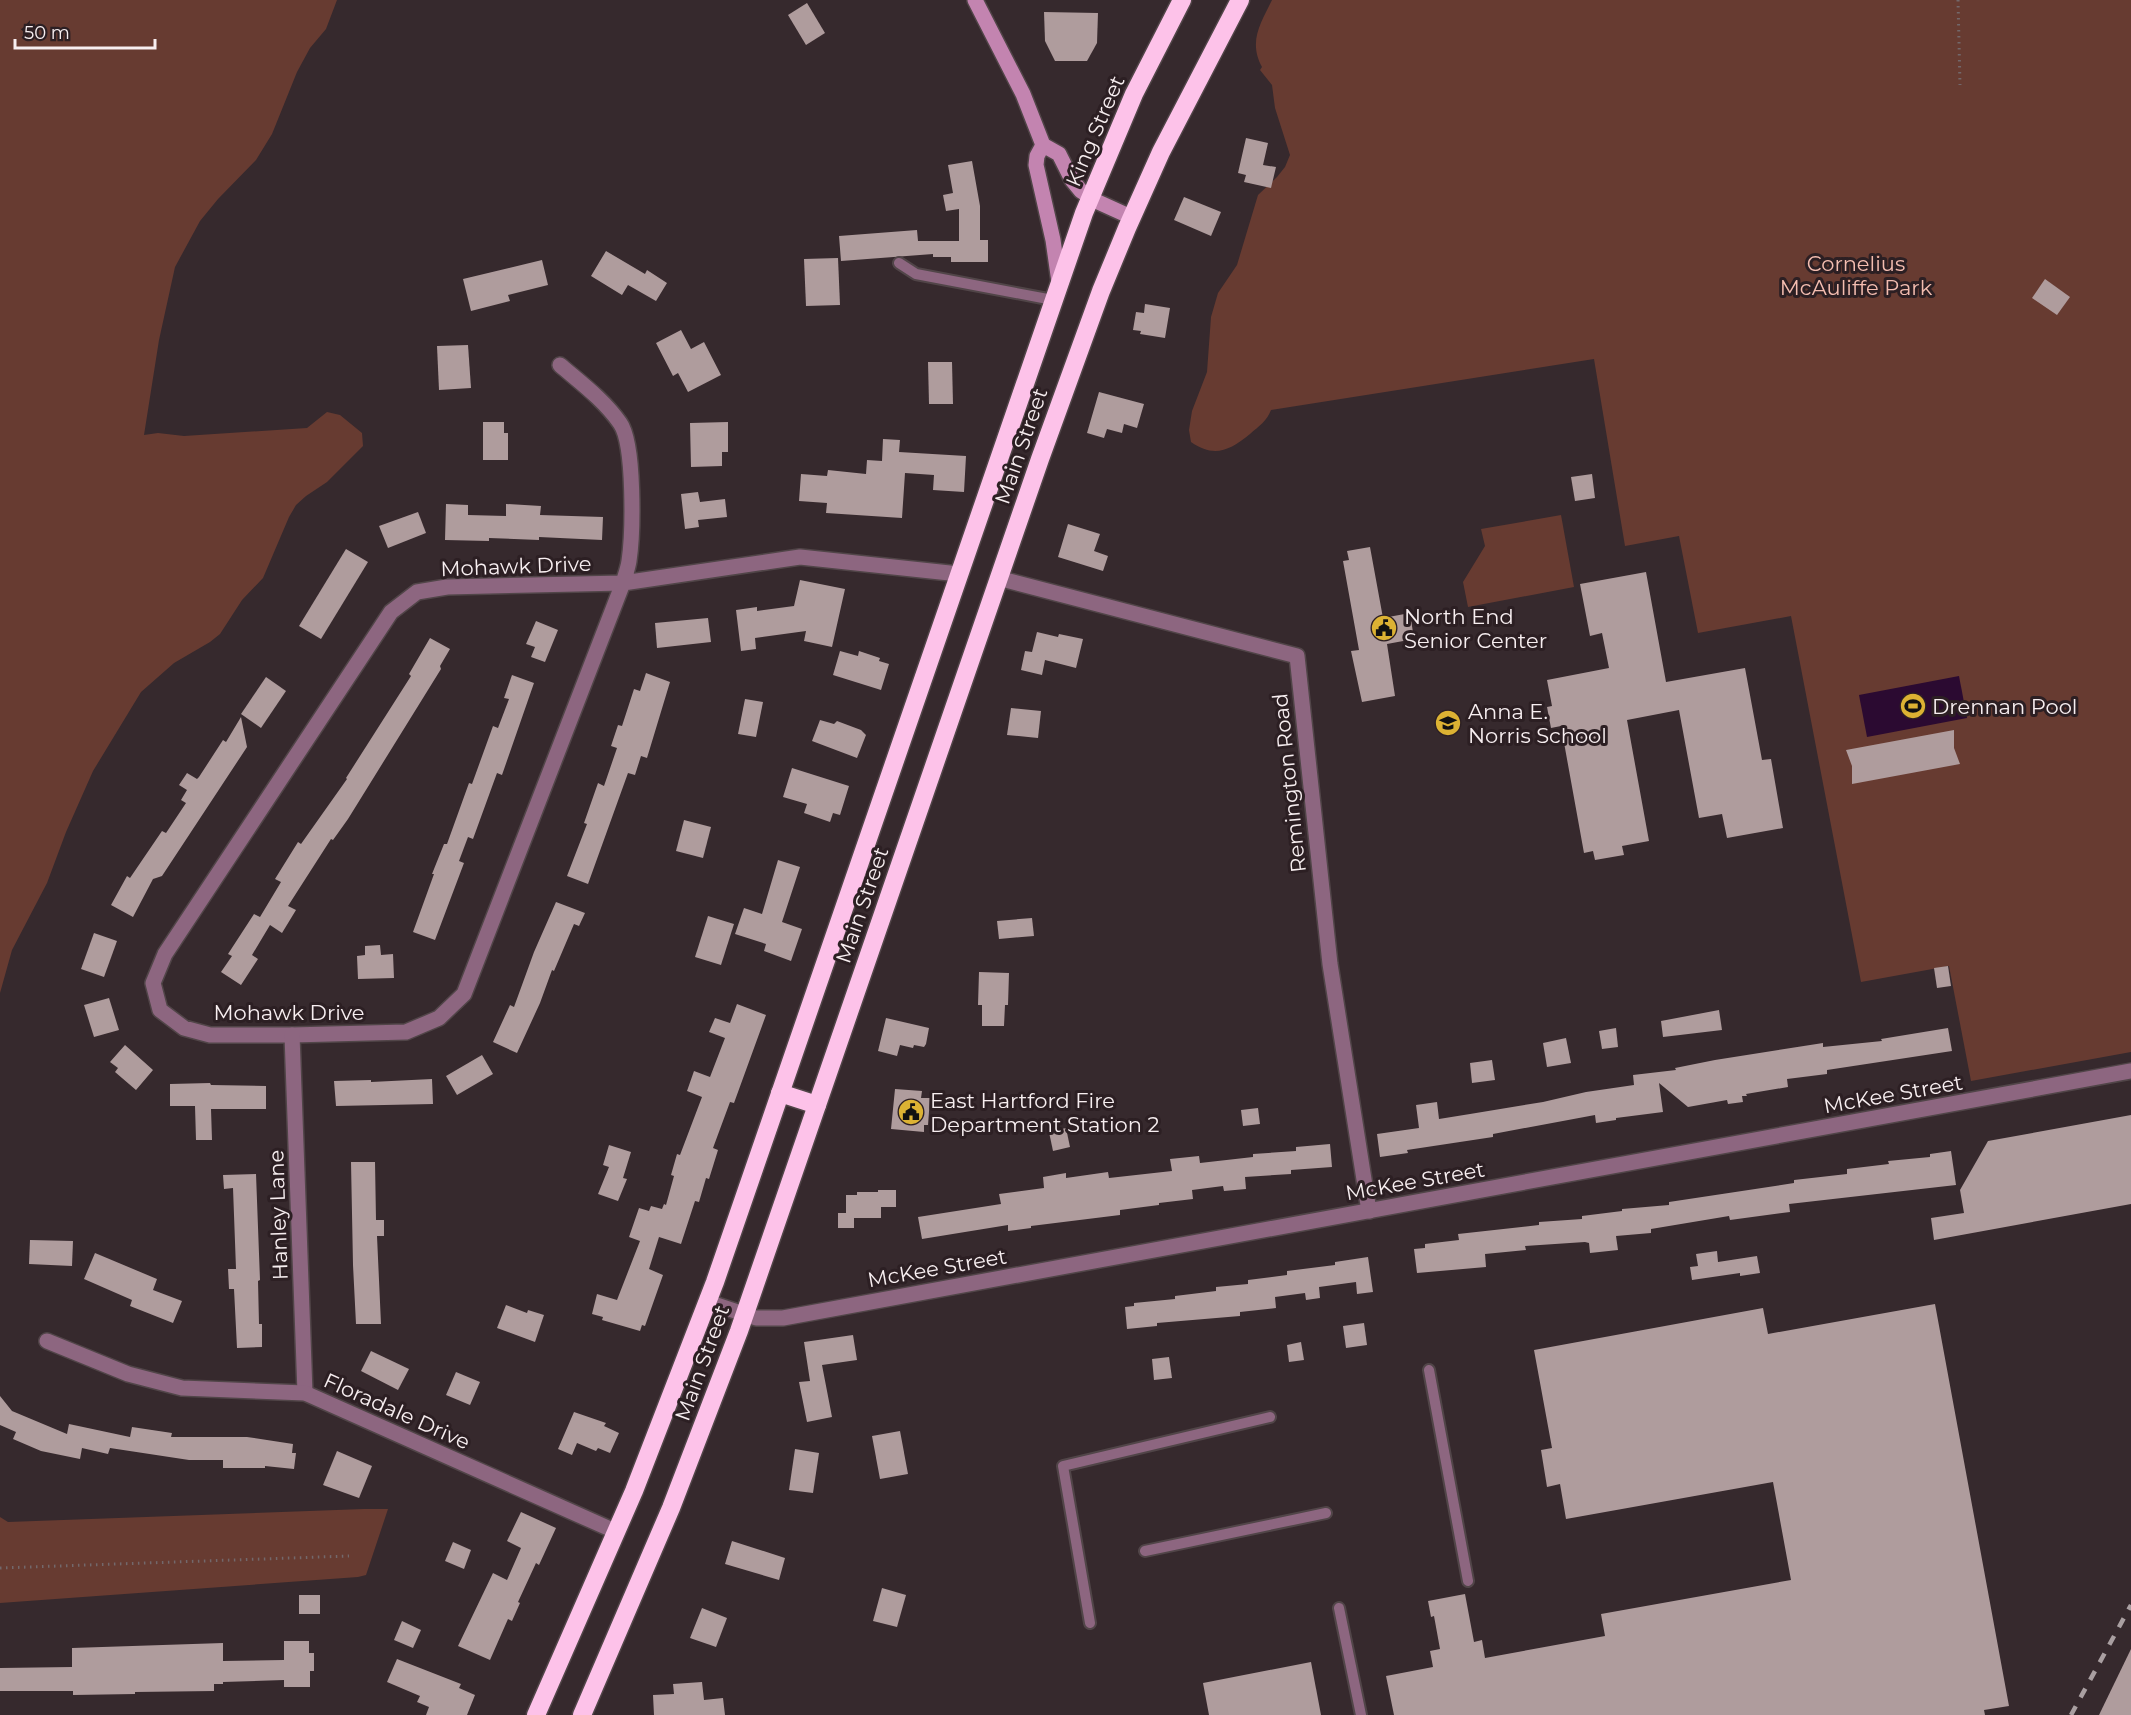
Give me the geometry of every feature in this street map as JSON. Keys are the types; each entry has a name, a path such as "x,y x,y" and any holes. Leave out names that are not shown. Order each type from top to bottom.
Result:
{"highway":[{"name":"King Street","path":"1056,292 1090,197 1134,94 1182,0"},
{"path":"1131,217 1177,119 1240,0"},
{"name":"Main Street","path":"582,1715 671,1508 744,1315 1067,382 1131,217"},
{"name":"Main Street","path":"536,1715 617,1532 708,1302 1056,292"},
{"path":"780,1093 817,1105"}],"street":[{"path":"975,0 1023,94 1043,145 1059,154 1075,184 1090,197 1131,217"},
{"name":"Main Street","path":"1043,145 1036,163 1053,240 1056,292"},
{"path":"560,365 598,397 622,425 630,457 631,518 629,561 623,583"},
{"name":"Mohawk Drive","path":"623,583 464,994 439,1018 406,1032 210,1035 184,1028 160,1010 153,982 165,954 391,612 417,592 447,587 623,583 800,557 959,574"},
{"name":"Remington Road","path":"998,578 1297,656 1330,964 1370,1211"},
{"name":"Hanley Lane","path":"292,1035 305,1393"},
{"name":"McKee Street","path":"708,1302 744,1315 783,1318 2131,1071"},
{"name":"Floradale Drive","path":"47,1341 128,1374 182,1388 305,1393 617,1532"}],"lane":[{"path":"899,263 916,273 1056,292"},
{"path":"1429,1370 1468,1581"},
{"path":"1090,1623 1063,1466 1270,1417"},
{"path":"1145,1551 1326,1513"},
{"path":"1339,1608 1362,1715"}],"path":[{"path":"1958,0 1960,85"},
{"path":"0,1568 349,1556"}],"green space":[{"path":"0,0 337,0 326,29 310,48 297,72 272,134 256,160 200,221 175,267 159,340 144,435 158,433 184,436 307,428 327,412 340,415 362,433 363,446 327,482 296,505 263,578 242,600 220,634 174,663 141,692 93,771 66,832 47,883 12,950 0,993"},
{"name":"Cornelius McAuliffe Park","path":"1272,0 2131,0 2131,1052 1971,1081 1949,966 1861,982 1791,616 1698,633 1679,536 1625,546 1594,359 1271,410 1260,426 1228,448 1207,450 1191,442 1189,430 1192,411 1207,372 1211,317 1218,293 1237,265 1258,195 1285,167 1290,155 1275,108 1272,85 1260,70 1262,67 1256,49 1258,32"},
{"path":"1561,515 1574,587 1468,607 1463,582 1485,546 1481,529"},
{"path":"388,1509 366,1575 0,1603 0,1517 8,1522"}],"shaded area":[{"path":"1959,676 1967,718 1867,737 1859,695"}],"building":[{"path":"807,3 825,33 806,45 788,15"},
{"path":"1044,12 1098,13 1097,43 1087,61 1055,61 1045,41"},
{"path":"1246,138 1268,143 1263,165 1276,167 1271,188 1244,182 1246,175 1238,173"},
{"path":"972,161 980,206 980,240 988,240 988,262 951,262 951,257 933,257 933,254 841,261 839,236 917,230 918,241 959,241 959,209 946,211 943,195 953,193 948,165"},
{"path":"1184,197 1221,212 1211,236 1174,220"},
{"path":"606,251 645,274 647,270 667,283 656,301 628,285 622,295 591,276"},
{"path":"838,258 840,305 806,306 804,259"},
{"path":"542,260 548,285 508,295 510,301 471,311 463,279"},
{"path":"2045,279 2070,297 2057,315 2032,298"},
{"path":"1145,304 1170,308 1165,338 1140,334 1141,331 1133,330 1136,312 1144,313"},
{"path":"681,330 691,349 704,342 721,375 688,392 678,373 673,376 656,343"},
{"path":"468,345 471,388 439,390 437,346"},
{"path":"928,362 952,362 953,404 929,404"},
{"path":"1099,392 1144,404 1137,428 1124,424 1122,433 1107,429 1104,438 1087,433"},
{"path":"483,422 504,422 504,433 508,433 508,460 483,460"},
{"path":"728,422 728,452 722,452 722,466 691,467 690,423"},
{"path":"883,439 900,440 899,452 966,456 964,492 933,490 934,475 905,473 902,518 826,513 827,503 799,501 801,474 827,476 828,470 866,474 867,460 882,461"},
{"path":"1592,474 1595,498 1575,501 1571,477"},
{"path":"698,492 700,502 725,499 727,517 698,520 699,527 685,529 681,494"},
{"path":"446,504 468,505 468,515 506,516 506,504 541,506 540,515 603,517 602,540 539,537 539,540 489,538 489,541 445,540"},
{"path":"418,512 426,533 388,548 379,526"},
{"path":"1068,524 1100,534 1094,551 1108,556 1103,571 1058,557"},
{"name":"North End Senior Center","path":"1370,547 1383,618 1410,613 1414,639 1387,644 1395,696 1362,702 1351,651 1359,650 1343,561 1349,560 1347,551"},
{"path":"346,549 368,562 321,639 299,626"},
{"path":"1646,572 1666,682 1745,668 1762,760 1771,759 1783,828 1727,838 1722,814 1699,818 1679,710 1627,720 1649,841 1622,846 1624,855 1595,860 1593,851 1584,853 1561,726 1551,728 1547,707 1552,706 1547,680 1609,668 1602,633 1590,636 1580,584"},
{"path":"800,580 845,589 832,647 804,641 806,631 755,638 756,649 741,651 736,610 757,607 757,611 794,606"},
{"path":"708,618 711,642 657,648 655,623"},
{"path":"536,621 558,630 545,662 531,657 535,647 526,644"},
{"path":"1037,632 1083,639 1076,668 1045,660 1042,675 1021,670 1025,651 1032,652"},
{"path":"430,638 450,649 440,666 441,669 348,819 333,840 331,839 288,906 296,910 282,933 270,925 252,955 258,959 241,985 221,972 232,956 228,954 254,914 260,917 281,882 275,879 298,842 301,844 347,779 411,676 409,674"},
{"path":"840,651 858,656 859,651 880,658 879,661 889,664 881,690 833,675"},
{"path":"646,673 670,682 647,758 641,756 635,775 628,773 588,884 567,876 587,824 584,823 598,783 604,786 617,748 611,746 618,725 622,726 634,689 640,691"},
{"path":"512,675 534,683 502,775 497,773 473,839 468,837 459,861 464,863 435,940 413,932 434,874 432,874 444,844 447,844 469,783 472,784 493,726 498,728 509,699 504,698"},
{"path":"266,677 286,691 261,728 241,714"},
{"path":"745,699 763,702 756,737 738,734"},
{"path":"1011,708 1041,711 1038,738 1007,735"},
{"path":"241,717 247,747 162,876 153,879 133,917 111,905 127,876 130,878 162,831 166,833 186,803 181,800 187,790 179,785 187,773 197,779 199,777 223,740 226,742"},
{"path":"820,720 834,724 837,721 861,730 866,735 857,758 812,741"},
{"path":"1954,730 1954,748 1960,764 1852,784 1852,766 1846,750"},
{"path":"792,768 849,786 840,815 833,813 830,822 804,813 807,804 783,797"},
{"path":"684,820 711,827 703,858 676,851"},
{"path":"778,860 800,867 782,922 802,929 791,961 764,951 766,944 735,934 744,908 762,914"},
{"path":"556,902 585,913 579,926 574,924 517,1053 493,1042 510,1005 514,1007 534,952"},
{"path":"708,916 734,924 721,965 695,957"},
{"path":"1032,918 1034,936 999,939 997,921"},
{"path":"94,933 117,941 104,977 81,969"},
{"path":"380,945 381,955 393,954 394,978 358,979 357,956 365,955 365,946"},
{"path":"1948,966 1951,986 1937,988 1934,968"},
{"path":"979,972 1009,973 1008,1005 1005,1005 1004,1026 982,1026 982,1005 978,1005"},
{"path":"109,998 119,1030 94,1037 84,1005"},
{"path":"737,1004 766,1015 734,1103 730,1102 713,1148 718,1150 709,1179 706,1178 699,1202 695,1201 681,1244 659,1237 649,1269 663,1275 645,1326 642,1325 640,1331 602,1320 603,1317 592,1314 597,1294 617,1300 640,1241 629,1237 639,1208 649,1211 651,1206 662,1209 664,1204 666,1205 677,1154 680,1155 702,1097 687,1091 694,1071 710,1077 725,1038 709,1032 715,1018 730,1023"},
{"path":"1719,1010 1722,1030 1663,1037 1661,1021"},
{"path":"886,1018 929,1028 924,1047 914,1045 913,1048 900,1045 897,1056 878,1051"},
{"path":"1616,1028 1618,1047 1602,1049 1599,1031"},
{"path":"1948,1028 1952,1051 1827,1070 1827,1074 1787,1079 1788,1087 1746,1094 1747,1096 1742,1096 1743,1102 1728,1104 1727,1100 1688,1107 1659,1083 1663,1112 1596,1123 1595,1115 1493,1134 1493,1137 1407,1150 1408,1153 1380,1157 1377,1134 1419,1128 1416,1105 1437,1102 1439,1119 1634,1085 1633,1075 1676,1070 1675,1068 1715,1060 1823,1043 1823,1047 1882,1041 1881,1039"},
{"path":"1566,1038 1571,1063 1547,1067 1543,1043"},
{"path":"125,1045 153,1070 136,1090 115,1072 118,1068 110,1062"},
{"path":"482,1055 493,1074 457,1095 446,1076"},
{"path":"1492,1060 1495,1080 1472,1083 1470,1063"},
{"path":"432,1079 433,1104 336,1106 334,1081"},
{"path":"210,1083 211,1085 266,1086 266,1109 211,1109 212,1140 196,1140 195,1106 170,1106 170,1084"},
{"name":"East Hartford Fire Department Station 2","path":"895,1089 922,1091 921,1098 930,1098 928,1125 924,1125 924,1132 891,1129"},
{"path":"1258,1108 1260,1124 1243,1126 1241,1110"},
{"path":"2131,1115 2131,1204 1934,1240 1931,1218 1964,1213 1960,1190 1988,1141"},
{"path":"1066,1128 1070,1147 1053,1151 1049,1132"},
{"path":"1330,1144 1332,1167 1291,1170 1291,1174 1245,1177 1246,1189 1224,1191 1223,1186 1192,1190 1193,1199 1120,1210 1120,1215 1008,1231 1008,1225 922,1239 918,1217 1001,1204 999,1194 1044,1188 1043,1177 1066,1173 1066,1178 1108,1172 1109,1178 1172,1171 1170,1159 1199,1156 1200,1163 1253,1157 1253,1154 1296,1151 1296,1147"},
{"path":"609,1145 631,1152 623,1178 627,1179 618,1201 598,1194 609,1167 603,1165"},
{"path":"1951,1151 1956,1185 1789,1204 1790,1212 1730,1220 1729,1216 1651,1229 1651,1233 1616,1236 1618,1250 1590,1253 1589,1243 1585,1242 1525,1246 1526,1250 1485,1254 1486,1267 1417,1273 1414,1249 1425,1248 1425,1244 1459,1240 1458,1234 1539,1225 1539,1222 1582,1219 1582,1216 1622,1211 1622,1209 1669,1205 1669,1202 1794,1183 1794,1180 1847,1174 1847,1169 1889,1164 1888,1161 1930,1157 1930,1154"},
{"path":"351,1162 375,1162 376,1220 384,1220 384,1236 377,1236 381,1324 356,1324"},
{"path":"256,1174 260,1280 258,1281 259,1324 262,1324 262,1347 237,1348 234,1289 229,1289 228,1269 236,1269 233,1188 224,1189 223,1175"},
{"path":"878,1190 896,1190 896,1207 881,1207 881,1218 854,1218 854,1228 838,1228 838,1213 846,1213 846,1195 857,1195 857,1192 878,1192"},
{"path":"30,1240 73,1241 72,1266 29,1264"},
{"path":"1717,1251 1718,1262 1757,1256 1760,1273 1740,1276 1740,1273 1692,1280 1690,1267 1698,1266 1696,1254"},
{"path":"95,1253 157,1279 153,1290 182,1301 173,1323 130,1306 132,1300 84,1279"},
{"path":"1368,1257 1373,1292 1357,1294 1356,1282 1319,1287 1320,1298 1306,1300 1305,1293 1275,1297 1276,1308 1240,1312 1240,1316 1157,1323 1157,1326 1127,1329 1125,1307 1134,1306 1134,1303 1175,1299 1175,1296 1216,1291 1216,1287 1248,1284 1248,1280 1287,1275 1287,1271 1335,1265 1335,1262"},
{"path":"1935,1304 2009,1706 1984,1710 1985,1715 1394,1715 1386,1676 1433,1667 1430,1651 1440,1649 1434,1616 1431,1617 1428,1601 1465,1594 1474,1642 1482,1640 1485,1658 1605,1636 1601,1614 1791,1580 1773,1482 1566,1519 1560,1484 1547,1487 1541,1450 1552,1448 1534,1350 1763,1308 1768,1334"},
{"path":"506,1305 527,1313 528,1310 544,1315 535,1342 497,1328"},
{"path":"1364,1323 1367,1345 1346,1348 1343,1326"},
{"path":"853,1335 857,1360 822,1365 832,1417 807,1422 799,1382 810,1381 804,1342"},
{"path":"1301,1342 1304,1360 1289,1362 1287,1345"},
{"path":"371,1351 409,1369 398,1390 361,1371"},
{"path":"1169,1357 1172,1378 1154,1380 1152,1359"},
{"path":"456,1372 480,1382 470,1405 446,1395"},
{"path":"0,1396 12,1411 67,1434 69,1424 130,1437 132,1427 172,1433 171,1437 247,1437 293,1444 292,1453 296,1453 294,1469 265,1466 265,1468 223,1468 223,1460 189,1460 110,1448 108,1454 82,1448 80,1459 41,1451 13,1439 16,1432 0,1425"},
{"path":"574,1412 606,1423 604,1426 619,1433 610,1453 598,1448 596,1451 577,1443 572,1455 558,1449"},
{"path":"900,1431 908,1474 880,1479 872,1436"},
{"path":"795,1449 819,1453 813,1493 789,1490"},
{"path":"337,1451 372,1466 359,1498 323,1485"},
{"path":"521,1512 556,1528 539,1565 536,1563 512,1621 508,1619 490,1660 458,1646 493,1573 507,1580 521,1548 507,1541"},
{"path":"732,1541 785,1558 779,1580 725,1564"},
{"path":"453,1542 471,1550 464,1569 445,1561"},
{"path":"882,1588 906,1595 897,1627 873,1621"},
{"path":"299,1595 320,1595 320,1614 299,1614"},
{"path":"702,1608 727,1618 716,1647 690,1638"},
{"path":"402,1621 421,1630 413,1648 394,1640"},
{"path":"284,1641 309,1641 309,1653 314,1653 314,1671 310,1671 310,1687 284,1687 284,1680 223,1682 223,1684 214,1684 214,1691 73,1695 73,1691 0,1691 0,1668 72,1667 72,1648 223,1643 223,1661 284,1660"},
{"path":"2131,1649 2131,1715 2099,1715"},
{"path":"397,1659 461,1684 459,1688 475,1695 467,1715 426,1715 429,1707 417,1702 420,1696 387,1682"},
{"path":"1311,1662 1321,1715 1209,1715 1203,1683"},
{"path":"702,1682 704,1700 723,1698 725,1715 654,1715 653,1695 674,1694 673,1684"}],"railway":[{"path":"2071,1715 2131,1605"}],"place":[{"name":"North End Senior Center","path":"1384,628"},
{"name":"Drennan Pool","path":"1913,706"},
{"name":"Anna E. Norris School","path":"1448,723"},
{"name":"East Hartford Fire Department Station 2","path":"911,1112"}]}
